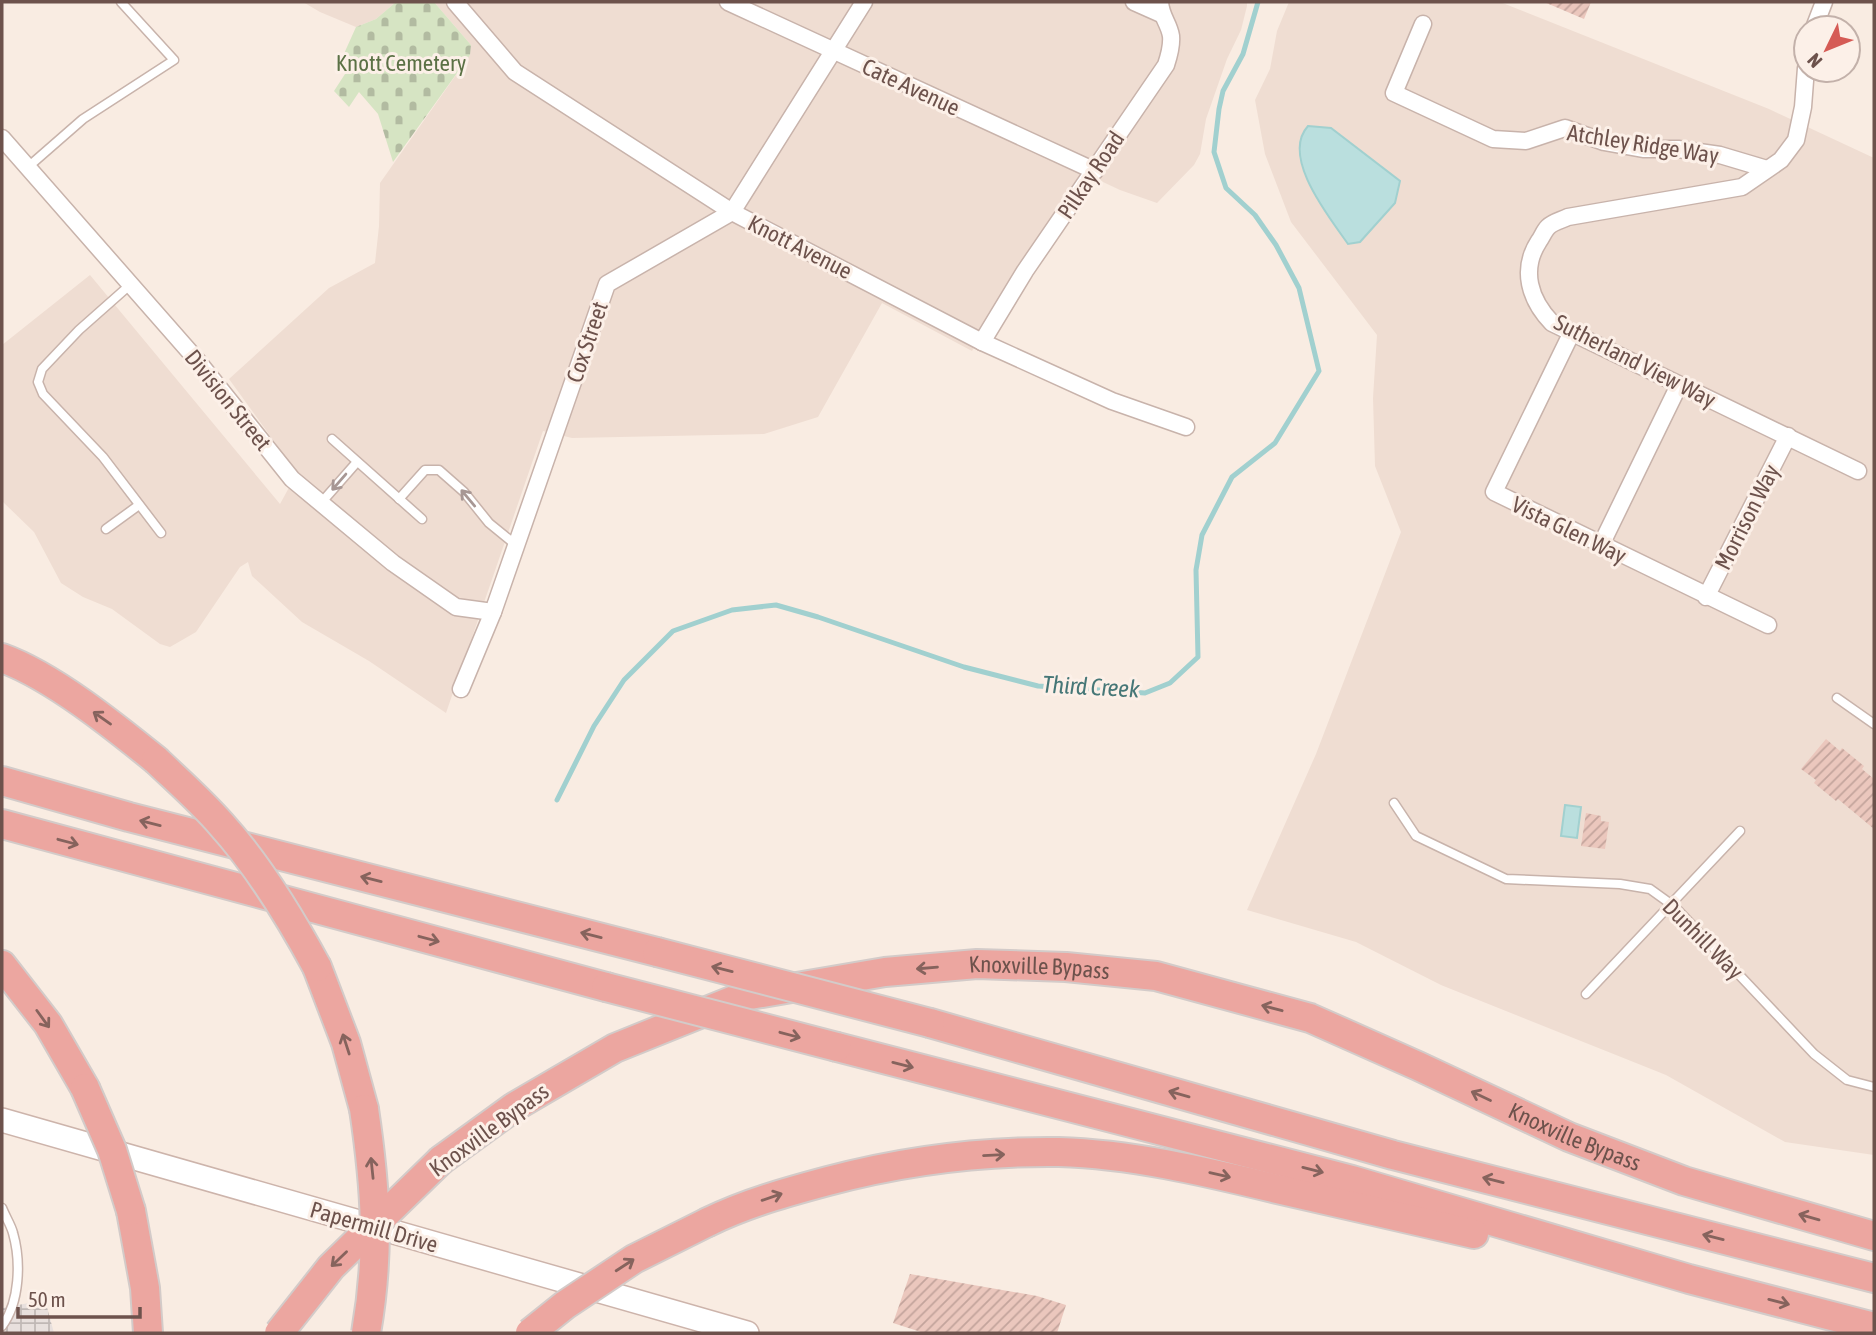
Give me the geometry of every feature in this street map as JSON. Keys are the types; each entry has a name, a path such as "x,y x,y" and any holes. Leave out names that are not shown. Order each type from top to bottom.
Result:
{"highway":[{"path":"2,658 18,664 72,697 120,731 156,760 222,824 254,864 317,967 346,1043 364,1110 377,1235 373,1292 366,1333"},
{"path":"2,781 129,817 930,1023 1393,1155 1874,1278"},
{"path":"2,824 606,987 1352,1180 1689,1279 1874,1327"},
{"name":"Knoxville Bypass","path":"279,1333 331,1267 441,1160 514,1107 615,1048 744,996 885,972 977,964 1066,967 1156,976 1310,1018 1569,1137 1684,1181 1874,1236"},
{"path":"2,965 48,1024 85,1088 112,1150 131,1211 145,1288 148,1333"},
{"path":"530,1333 565,1305 634,1259 733,1210 802,1186 879,1168 950,1157 1059,1152 1206,1172 1488,1238 1689,1279"}],"main road":[{"name":"Papermill Drive","path":"2,1120 747,1333"}],"street":[{"name":"Cate Avenue","path":"728,2 1095,172"},
{"name":"Cox Street","path":"461,689 493,612 607,284 732,212 864,2"},
{"path":"1134,2 1160,8"},
{"name":"Knott Avenue","path":"460,4 514,72 732,212 982,342 1112,401 1186,427"},
{"name":"Pilkay Road","path":"982,342 1025,271 1166,65 1171,34 1160,8"},
{"name":"Atchley Ridge Way","path":"1423,24 1394,93 1493,139 1526,141 1565,128 1604,142 1643,149 1678,149 1720,155 1768,169"},
{"name":"Sutherland View Way","path":"1805,84 1796,140 1781,160 1742,187 1568,217 1549,226 1535,247 1528,271 1531,293 1539,309 1552,323 1858,471"},
{"name":"Division Street","path":"2,138 196,359 292,479 393,563 456,607 493,612"},
{"name":"Vista Glen Way","path":"1572,332 1494,492 1768,625"},
{"path":"1601,545 1679,385"},
{"name":"Morrison Way","path":"1706,597 1788,436"}],"lane":[{"path":"28,167 83,120 173,60 121,2"},
{"path":"131,284 42,369 38,382 43,394 103,457 161,533"},
{"path":"332,439 422,519"},
{"path":"321,503 357,462"},
{"path":"399,499 425,470 439,470 464,492 489,523 516,545"},
{"path":"106,529 139,505"},
{"path":"1837,698 1874,724"},
{"name":"Dunhill Way","path":"1394,803 1416,836 1506,879 1620,884 1650,889 1671,904 1814,1054 1847,1080 1874,1087"},
{"path":"1586,994 1740,831"},
{"path":"2,1208 13,1233 17,1283 11,1307 2,1326"}],"shaded area":[{"path":"303,2 396,2 376,19 356,27"},
{"path":"434,2 1247,2 1247,6 1241,30 1227,59 1206,119 1200,154 1194,165 1157,203 1086,174 1011,284 972,351 882,303 818,417 764,434 572,438 543,431 446,713 369,661 302,622 252,576 248,562 240,567 196,632 170,647 160,644 112,609 83,597 61,583 34,532 2,501 2,345 90,275 280,504 297,473 229,379 329,288 375,263 380,183 470,55 471,45"},
{"path":"1289,2 1500,2 1769,109 1874,158 1874,1155 1785,1142 1666,1075 1441,985 1356,942 1247,910 1316,754 1401,532 1375,466 1373,398 1377,335 1291,222 1265,154 1255,100 1270,69 1277,31"},
{"path":"45,1300 54,1333 2,1333 2,1308"}],"green space":[{"name":"Knott Cemetery","path":"396,2 434,2 471,45 470,55 393,162 378,114 359,92 349,107 334,91 345,74 338,67 356,27 376,19"}],"water":[{"path":"1308,126 1331,128 1400,181 1395,203 1360,242 1348,244 1311,187 1300,154 1301,139"},
{"path":"1565,805 1581,807 1577,838 1561,836"}],"building":[{"path":"1544,2 1591,2 1584,19"},
{"path":"1826,739 1864,766 1862,769 1874,779 1874,829 1814,783 1816,780 1801,769"},
{"path":"1586,813 1601,816 1601,821 1609,822 1605,849 1581,846"},
{"path":"910,1274 1037,1296 1066,1305 1057,1333 924,1333 893,1323"}],"waterway":[{"name":"Third Creek","path":"557,800 594,726 624,680 673,631 732,610 776,605 964,667 1038,686 1145,693 1170,683 1198,657 1196,570 1202,535 1232,477 1275,443 1319,371 1299,288 1276,245 1255,215 1226,188 1214,152 1223,91 1243,54 1258,2"}]}
